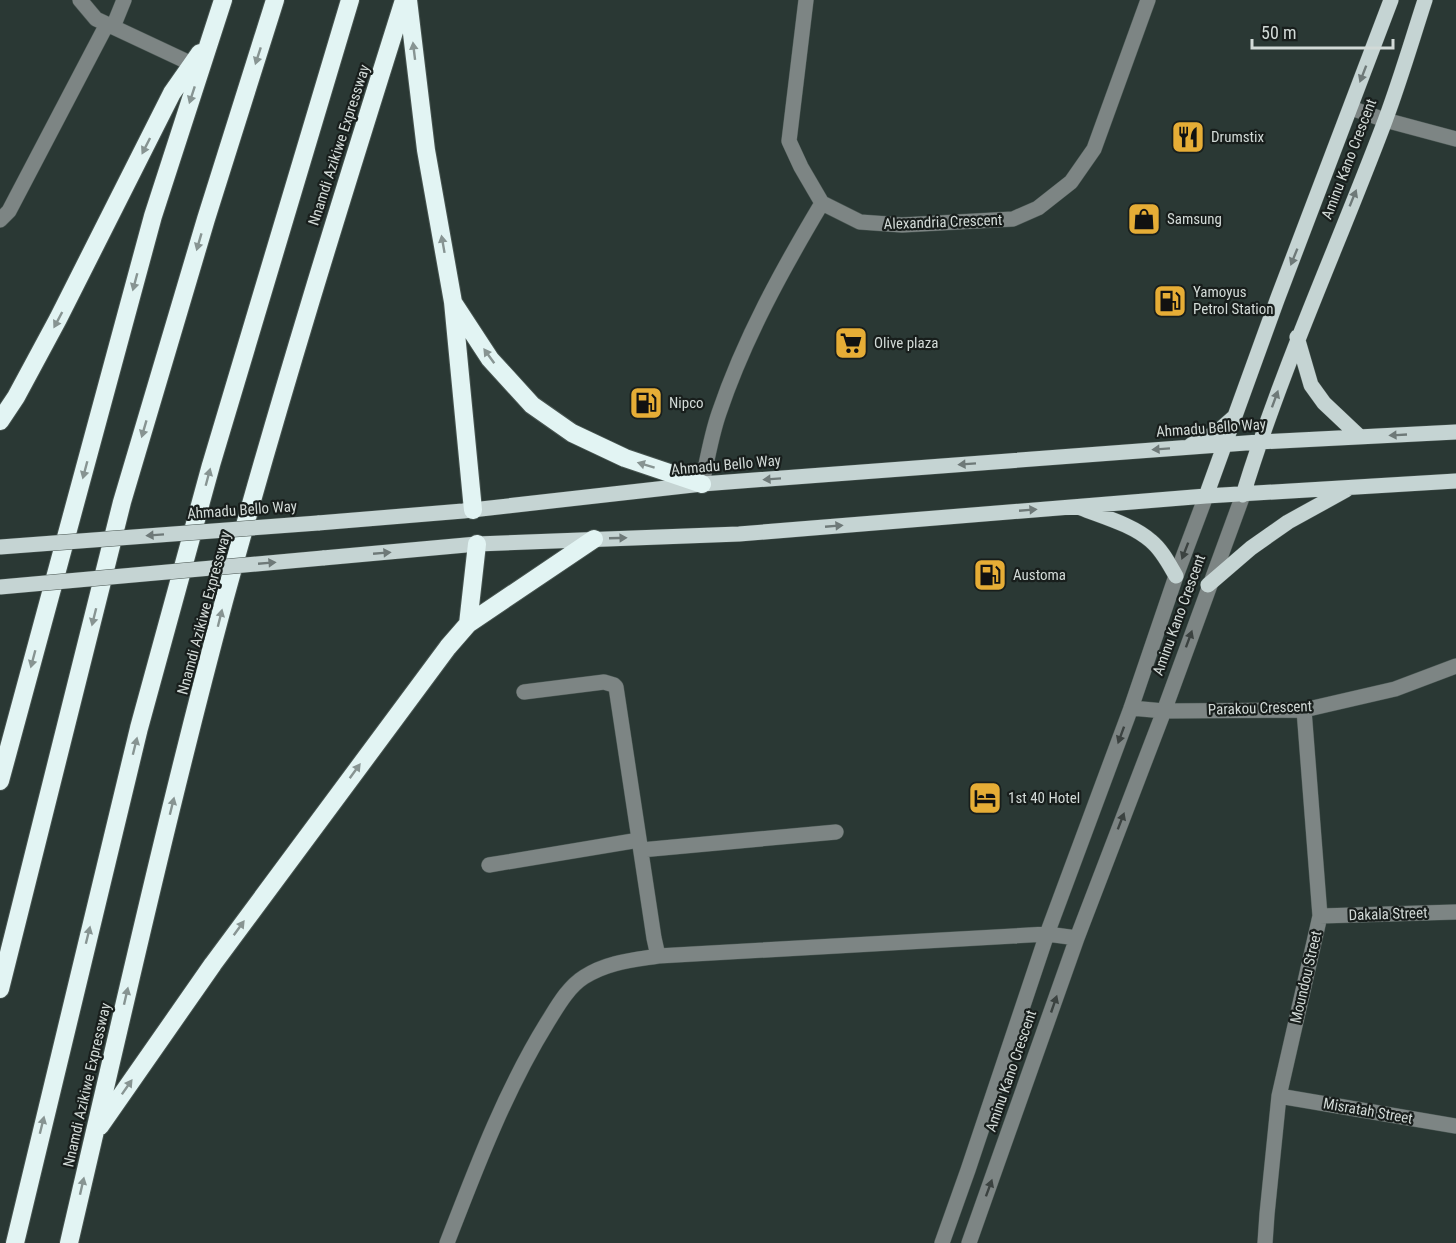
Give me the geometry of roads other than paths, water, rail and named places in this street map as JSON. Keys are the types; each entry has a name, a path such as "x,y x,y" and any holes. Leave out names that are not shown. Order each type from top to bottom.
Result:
{"highway":[{"path":"0,781 153,216 223,0"},
{"path":"0,989 122,502 206,219 275,0"},
{"name":"Nnamdi Azikiwe Expressway","path":"15,1243 139,728 223,422 350,0"},
{"path":"406,0 426,150 453,302 473,510"},
{"name":"Nnamdi Azikiwe Expressway","path":"69,1243 146,904 224,601 314,286 406,0"},
{"path":"0,421 16,397 58,319 172,93 209,42"},
{"path":"453,302 490,359 532,405 572,433 625,458 702,484"},
{"path":"94,1135 227,945 448,647 468,624 594,539"},
{"path":"468,624 477,544"}],"main road":[{"name":"Aminu Kano Crescent","path":"1206,496 1277,300 1391,0"},
{"name":"Aminu Kano Crescent","path":"1243,495 1259,442 1297,337 1385,120 1425,0"},
{"path":"1297,337 1311,385 1324,403 1360,437"},
{"path":"1186,448 1217,432 1236,415"},
{"name":"Ahmadu Bello Way","path":"0,547 473,510 702,484 1259,442 1456,432"},
{"path":"0,587 477,544 739,534 1206,496 1456,481"},
{"path":"1208,585 1251,548 1288,522 1349,488"},
{"path":"1078,506 1130,528 1151,540 1165,557 1176,576"}],"street":[{"path":"80,0 96,19 192,64"},
{"path":"0,220 9,211 124,0"},
{"path":"702,484 718,414 740,358 782,271 822,203 789,141 806,0"},
{"name":"Alexandria Crescent","path":"822,203 860,222 902,225 1013,219 1038,208 1071,182 1094,149 1148,0"},
{"path":"1351,108 1385,120 1456,139"},
{"name":"Aminu Kano Crescent","path":"969,1243 1077,938 1164,711 1208,585 1243,495"},
{"path":"942,1243 1047,934 1131,708 1206,496"},
{"name":"Parakou Crescent","path":"1131,708 1164,711 1304,710 1395,690 1456,666"},
{"path":"524,692 604,682 614,685 658,956"},
{"name":"Moundou Street","path":"1266,1243 1279,1096 1320,916 1304,710"},
{"path":"489,865 640,845 836,832"},
{"name":"Dakala Street","path":"1320,916 1456,912"},
{"path":"447,1243 500,1111 531,1049 564,996 583,977 613,963 658,956 1047,934 1077,938"},
{"name":"Misratah Street","path":"1279,1096 1456,1126"}],"place":[{"name":"Drumstix","path":"1188,137"},
{"name":"Samsung","path":"1144,219"},
{"name":"Yamoyus Petrol Station","path":"1170,301"},
{"name":"Olive plaza","path":"851,343"},
{"name":"Nipco","path":"646,403"},
{"name":"Austoma","path":"990,575"},
{"name":"1st 40 Hotel","path":"985,798"}]}
